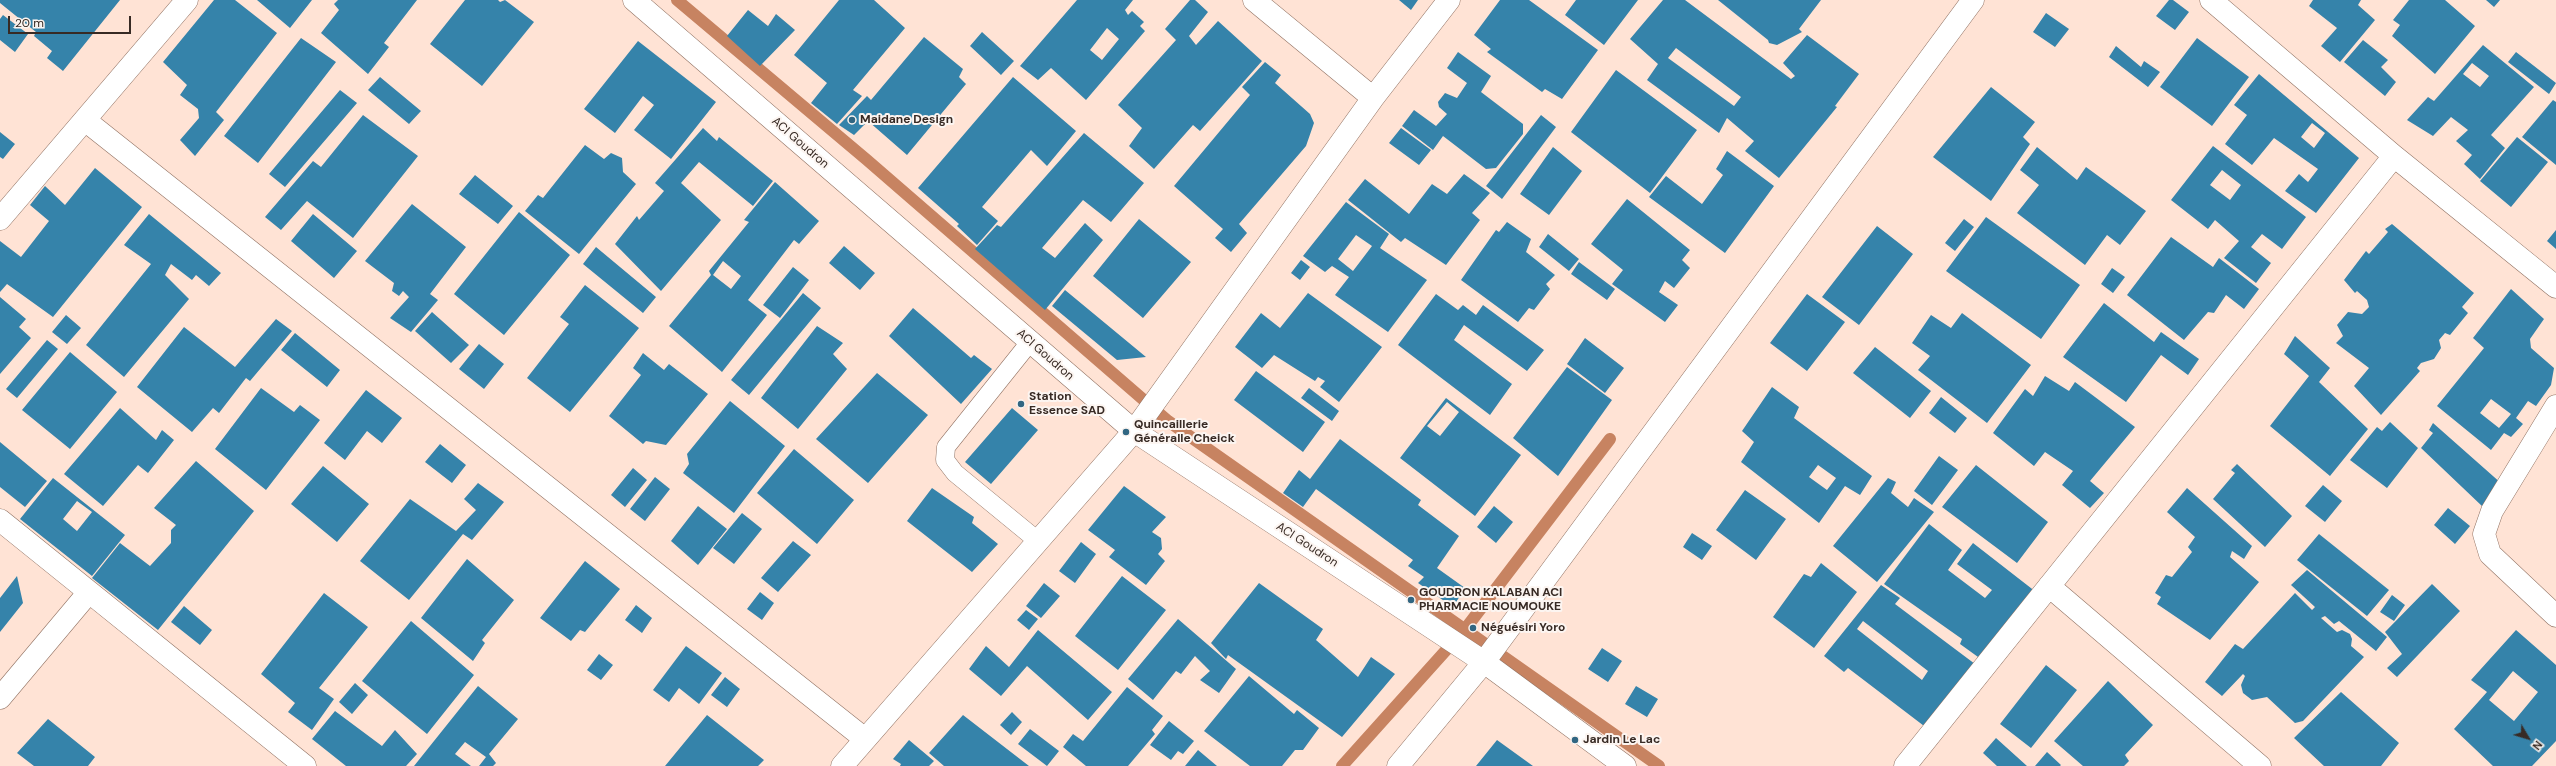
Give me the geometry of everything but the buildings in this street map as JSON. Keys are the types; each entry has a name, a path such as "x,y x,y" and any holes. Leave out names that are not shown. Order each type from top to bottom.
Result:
{"street":[{"path":"0,219 86,121 187,0"},
{"name":"ACI Goudron","path":"634,0 1134,431 1484,662 1625,766"},
{"path":"1254,0 1373,98"},
{"path":"842,766 1134,431 1373,98 1449,0"},
{"path":"1398,766 1484,662 1973,0"},
{"path":"2211,0 2394,156 2556,287"},
{"path":"86,121 865,739"},
{"path":"1904,766 2394,156"},
{"path":"2556,406 2492,511 2484,534 2490,554 2556,616"},
{"path":"0,520 305,766"},
{"path":"2049,586 2260,766"},
{"path":"0,698 90,592"}],"lane":[{"path":"1030,342 946,447 946,460 955,473 1038,540"}],"waterway":[{"path":"677,0 867,160 1168,421 1659,766"},
{"path":"1342,766 1466,628 1610,439"}],"place":[{"name":"Maidane Design","path":"852,120"},
{"name":"Station Essence SAD","path":"1021,404"},
{"name":"Quincaillerie Généralle Cheick","path":"1126,432"},
{"name":"GOUDRON KALABAN ACI PHARMACIE NOUMOUKE","path":"1411,600"},
{"name":"Néguésiri Yoro","path":"1473,628"},
{"name":"Jardin Le Lac","path":"1575,740"}]}
